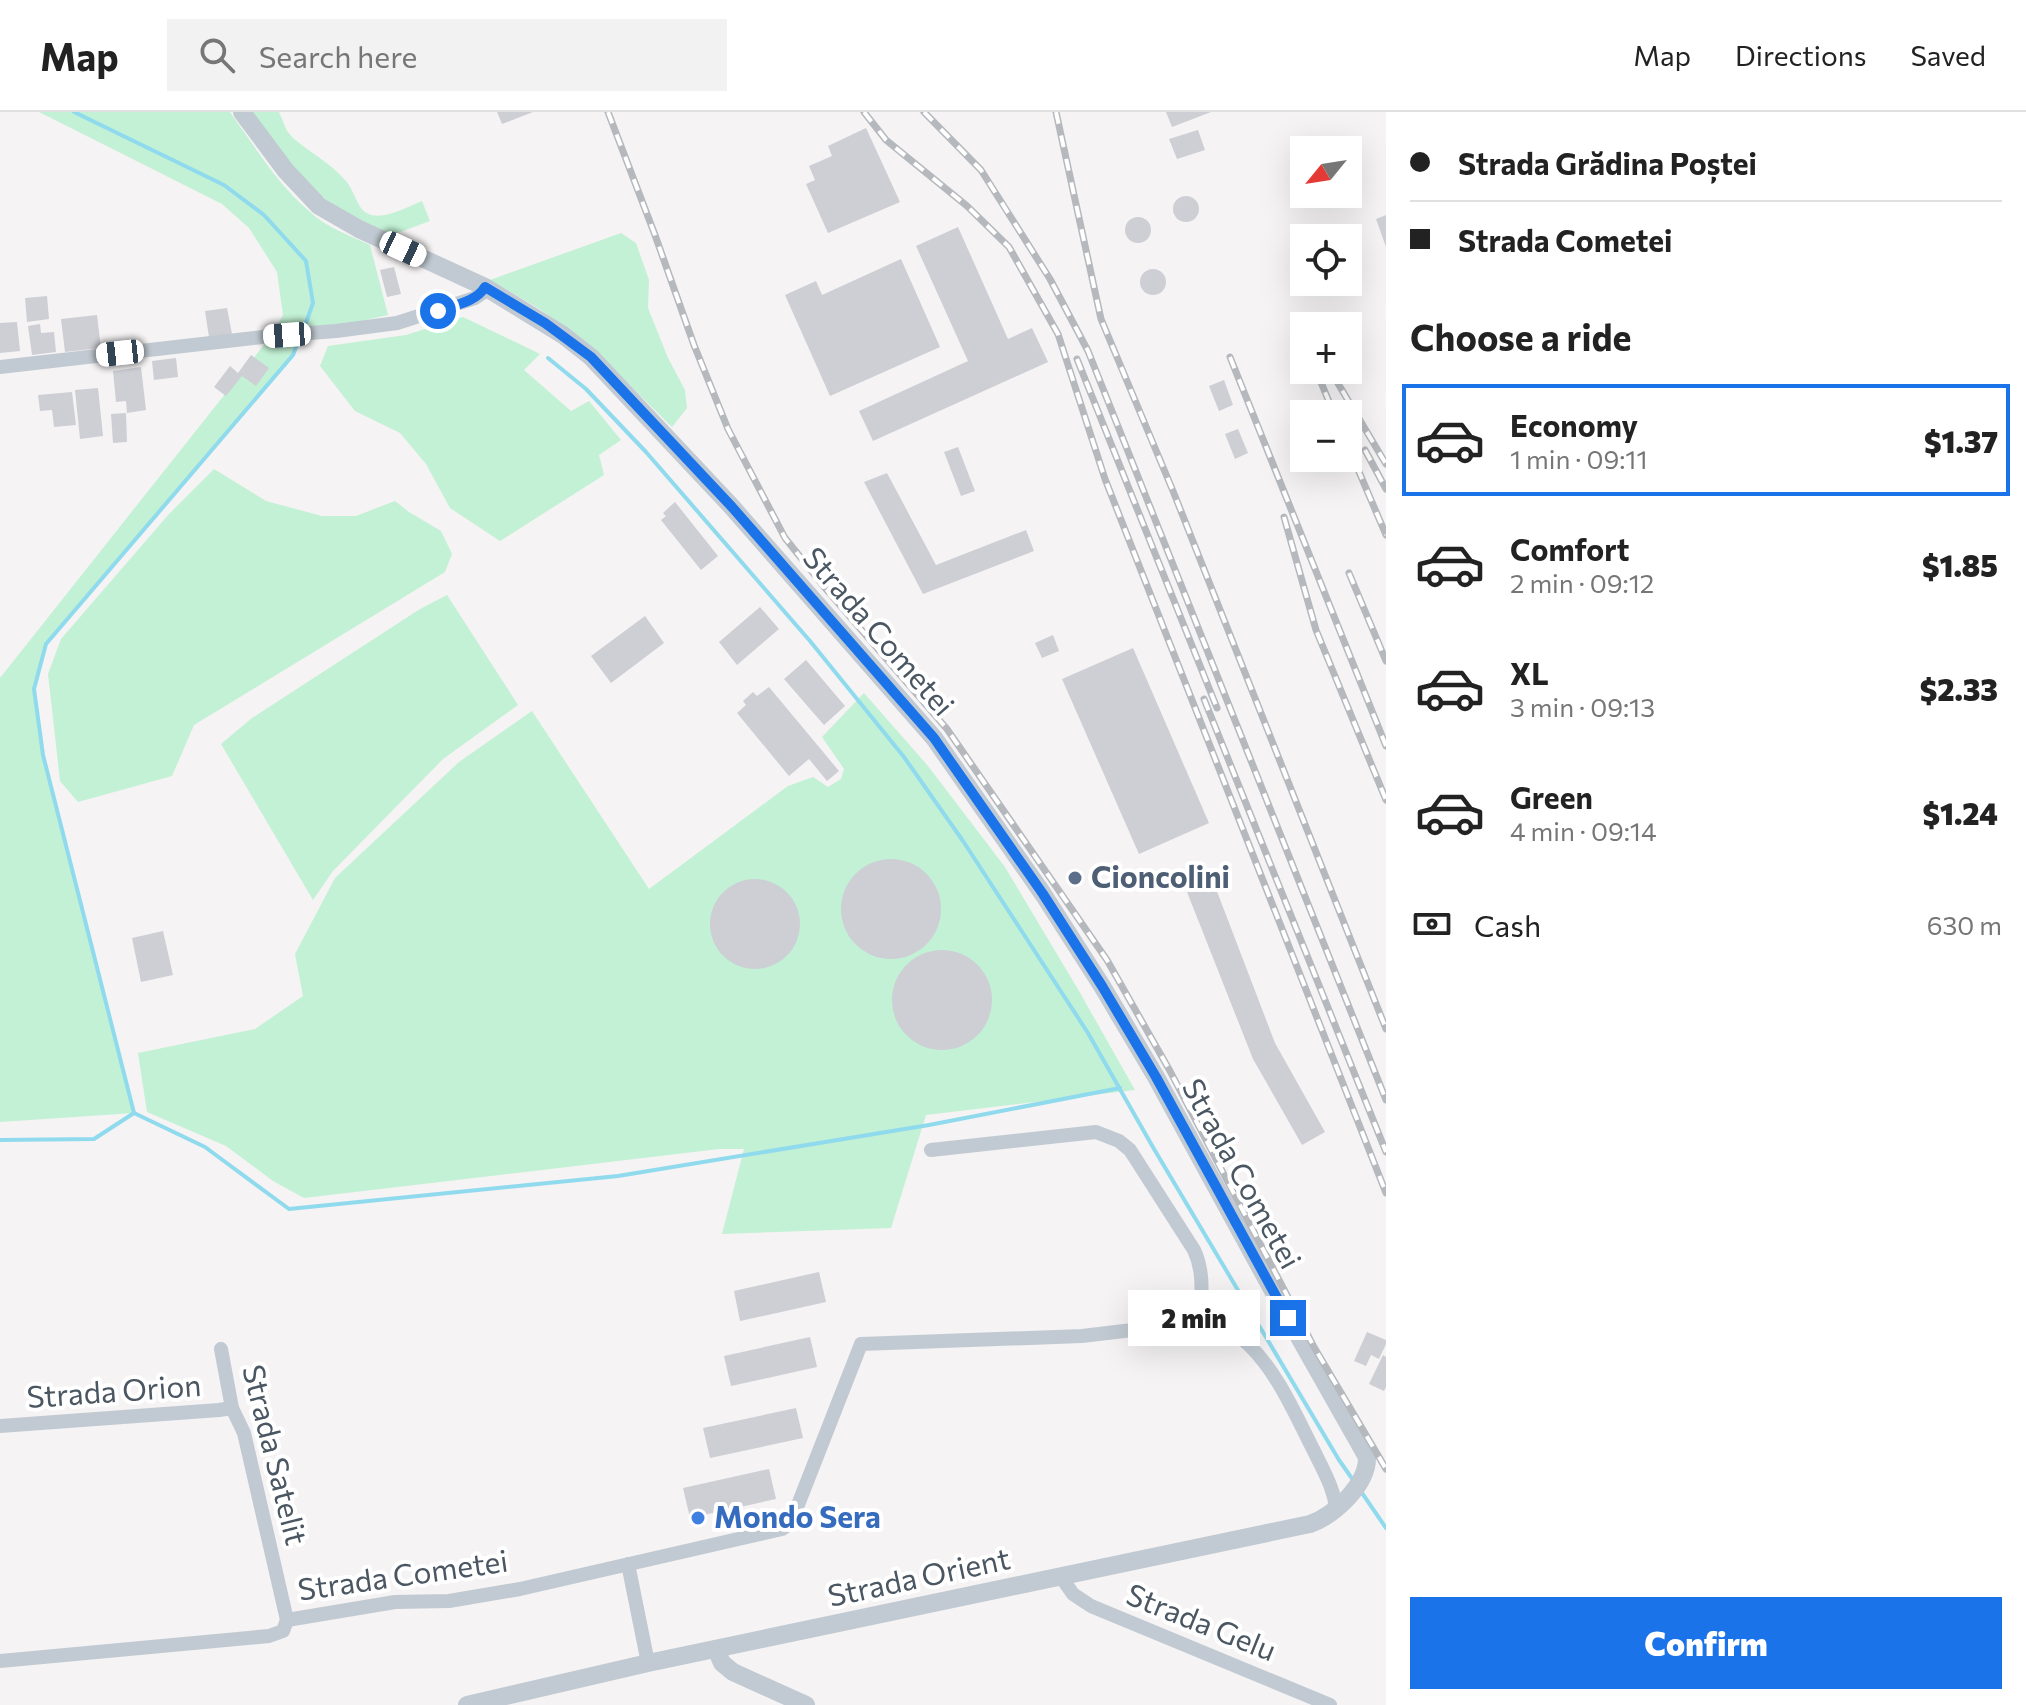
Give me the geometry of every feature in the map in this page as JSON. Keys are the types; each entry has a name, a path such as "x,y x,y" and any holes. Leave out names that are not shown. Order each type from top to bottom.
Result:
{"street":[{"name":"Strada Cometei","path":"242,112 286,171 319,206 359,229 485,287 563,335 591,357 732,507 934,738 1051,907 1149,1064 1367,1457 1365,1474"},
{"path":"0,367 397,323 475,298 485,287"},
{"path":"931,1150 1096,1132 1107,1134 1130,1150 1200,1262 1200,1322 1224,1326 1250,1346 1272,1373 1341,1504"},
{"name":"Strada Cometei","path":"0,1661 269,1636 283,1631 287,1620 395,1602 449,1601 520,1589 772,1533 789,1524 794,1515 861,1344 1082,1336 1200,1322"},
{"name":"Strada Satelit","path":"221,1349 232,1408 244,1433 287,1620"},
{"name":"Strada Orion","path":"0,1426 232,1408"},
{"name":"Strada Orient","path":"467,1705 648,1663 1310,1524 1341,1504 1365,1474"},
{"path":"628,1564 648,1663"},
{"name":"Strada Gelu","path":"1061,1577 1073,1594 1091,1606 1330,1705"},
{"path":"716,1649 722,1663 733,1672 806,1705"}],"green space":[{"path":"39,112 230,112 266,164 298,201 323,222 370,245 388,315 303,334 293,355 46,644 34,689 43,755 134,1113 0,1122 0,678 271,336 283,315 277,272 249,228 222,204"},
{"path":"250,112 279,112 293,138 338,173 365,212 380,216 422,201 430,221 392,235 337,207 300,176"},
{"path":"621,233 636,243 649,280 648,308 685,390 687,408 672,427 587,343 538,308 490,280"},
{"path":"463,317 540,354 524,370 571,411 589,401 621,440 599,455 604,475 500,541 450,508 426,464 400,433 355,411 320,366 328,346 406,335"},
{"path":"214,469 266,501 322,516 356,516 395,501 441,531 452,554 445,572 194,725 172,776 78,802 60,781 48,674 61,639 169,514"},
{"path":"447,595 518,705 443,759 333,871 313,900 221,744 252,718 420,609"},
{"path":"864,693 928,766 1005,867 1135,1090 926,1115 891,1228 722,1234 744,1149 719,1149 304,1198 273,1181 226,1146 147,1112 138,1053 255,1029 303,996 295,954 335,878 459,762 532,711 649,889 788,786 813,777 828,787 841,779 844,769 822,737"}],"building":[{"path":"497,112 533,112 502,124"},
{"path":"1166,112 1211,112 1172,127"},
{"path":"866,128 900,202 828,233 806,184 815,180 809,166 832,156 828,146"},
{"path":"1198,130 1205,150 1177,159 1169,139"},
{"path":"1186,196 1195,200 1199,209 1195,218 1186,222 1177,218 1173,209 1177,200"},
{"path":"1386,215 1386,247 1376,219"},
{"path":"1138,217 1147,221 1151,230 1147,239 1138,243 1129,239 1125,230 1129,221"},
{"path":"958,227 1008,339 1032,328 1048,362 873,441 859,411 968,361 916,246"},
{"path":"901,259 940,347 830,396 785,295 816,281 822,295"},
{"path":"394,267 401,294 387,297 380,270"},
{"path":"1153,269 1162,273 1166,282 1162,291 1153,295 1144,291 1140,282 1144,273"},
{"path":"47,296 49,319 27,322 25,298"},
{"path":"227,308 232,334 209,337 205,311"},
{"path":"97,315 101,348 65,352 61,319"},
{"path":"17,322 20,351 0,353 0,323"},
{"path":"40,324 41,333 54,332 56,352 32,355 28,326"},
{"path":"251,355 269,368 256,386 242,376 226,396 214,387 230,366 238,373"},
{"path":"176,358 178,377 154,380 152,361"},
{"path":"141,367 146,410 127,413 126,401 116,402 113,371"},
{"path":"1224,380 1233,405 1219,411 1209,386"},
{"path":"98,388 103,436 80,439 75,390"},
{"path":"72,392 76,425 54,427 52,410 40,411 38,395"},
{"path":"126,413 127,442 113,443 111,414"},
{"path":"1238,429 1248,453 1235,459 1225,434"},
{"path":"958,447 975,491 961,496 944,452"},
{"path":"887,473 936,565 1026,530 1034,551 923,594 864,482"},
{"path":"675,502 718,556 701,570 661,520 666,516 663,513"},
{"path":"760,607 779,629 737,665 719,642"},
{"path":"645,616 664,643 611,683 591,656"},
{"path":"1053,635 1059,651 1042,658 1035,643"},
{"path":"1133,648 1209,823 1139,854 1062,679"},
{"path":"806,660 845,706 824,725 784,679"},
{"path":"769,687 839,771 827,781 809,759 789,776 737,713 746,705 743,701 753,692 757,696"},
{"path":"891,859 910,862 927,873 938,890 941,909 938,928 927,945 910,956 891,959 872,956 855,945 844,928 841,909 844,890 855,873 872,862"},
{"path":"746,879 764,879 780,886 793,899 800,915 800,933 793,949 780,962 764,969 746,969 730,962 717,949 710,933 710,915 717,899 730,886"},
{"path":"1213,881 1275,1043 1325,1132 1302,1145 1253,1059 1187,892"},
{"path":"163,931 173,975 141,982 132,938"},
{"path":"932,950 952,950 978,964 989,981 992,1000 989,1019 978,1036 952,1050 932,1050 914,1042 900,1028 892,1010 892,990 900,972 914,958"},
{"path":"819,1272 826,1302 740,1321 734,1291"},
{"path":"1367,1332 1386,1340 1386,1344 1379,1359 1371,1355 1366,1366 1354,1361"},
{"path":"810,1337 817,1367 731,1386 724,1356"},
{"path":"1383,1355 1386,1357 1384,1391 1369,1384"},
{"path":"796,1408 803,1438 710,1458 703,1428"},
{"path":"769,1469 776,1499 690,1518 683,1488"}],"waterway":[{"path":"74,112 224,185 264,215 306,261 313,303 303,331"},
{"path":"0,1140 94,1139 134,1113 43,755 34,689 46,644 293,355 299,339"},
{"path":"548,358 586,389 646,452 810,641 904,757 963,841 1088,1033 1353,1480"},
{"path":"134,1113 205,1147 289,1209 618,1176 929,1125 1120,1088"},
{"path":"1360,1490 1386,1528"}],"railway":[{"path":"608,112 728,429 785,538 947,729 1107,960 1170,1071 1314,1347 1386,1469"},
{"path":"864,112 886,140 967,206 1009,247 1058,334 1105,479 1386,1193"},
{"path":"924,112 981,170 1050,279 1088,351 1386,1100"},
{"path":"1056,112 1101,319 1173,491 1386,1029"},
{"path":"1230,357 1386,746"},
{"path":"1077,359 1217,708"},
{"path":"1322,384 1328,400"},
{"path":"1338,384 1386,464"},
{"path":"1365,450 1386,489"},
{"path":"1359,472 1386,535"},
{"path":"1284,517 1316,630 1386,800"},
{"path":"1349,573 1386,661"},
{"path":"1204,699 1386,1152"}],"place":[{"name":"Cioncolini","path":"1075,878"},
{"name":"Mondo Sera","path":"698,1518"}],"route":[{"path":"438,311 475,298 485,287 545,323 591,357 732,507 934,738 1043,894 1102,986 1156,1077 1288,1318"}]}
